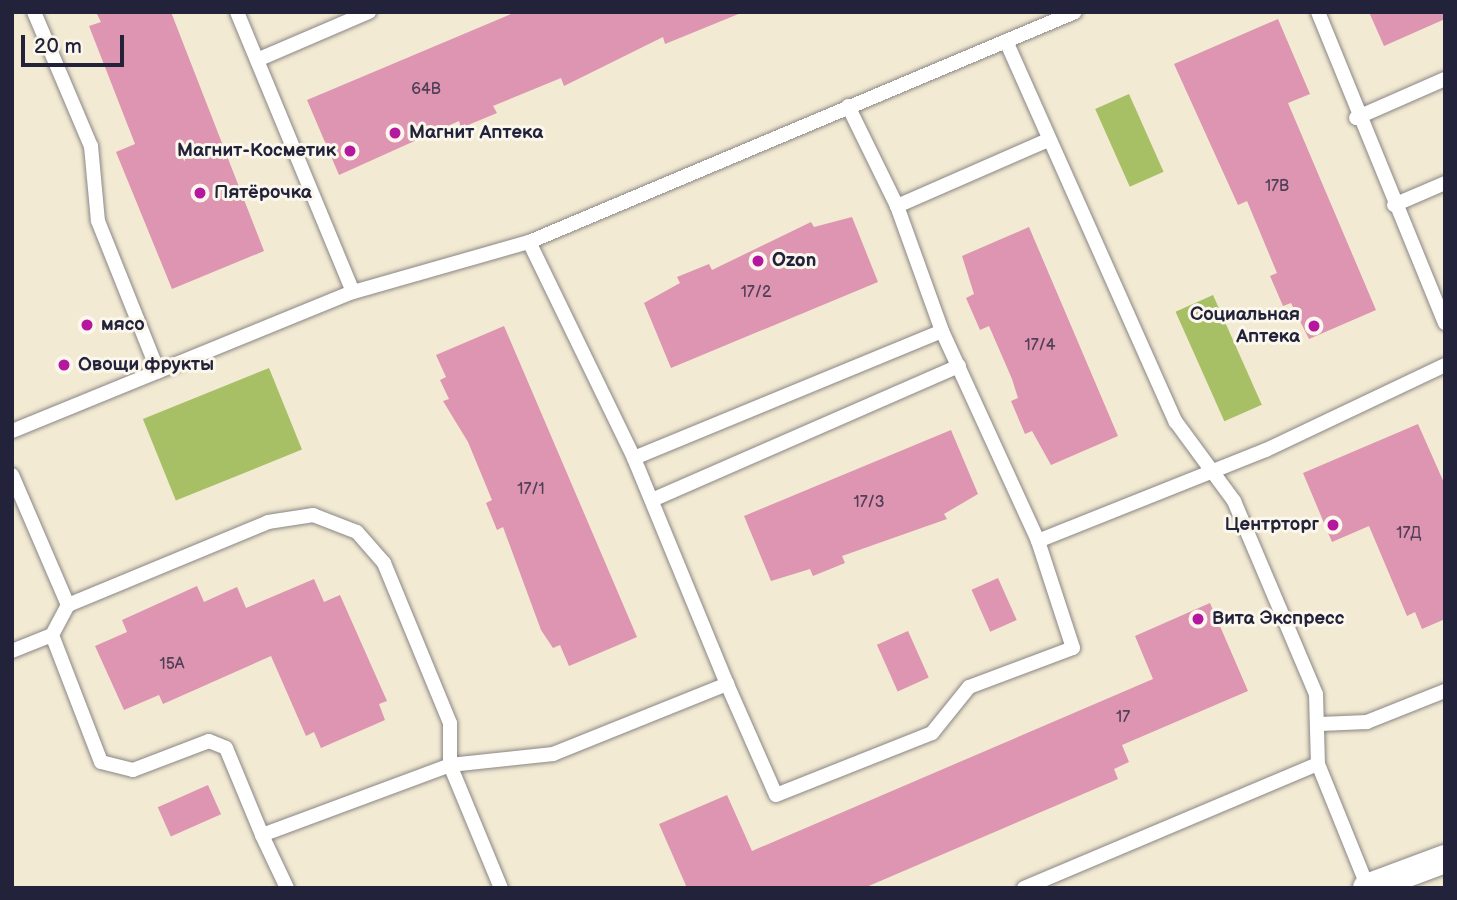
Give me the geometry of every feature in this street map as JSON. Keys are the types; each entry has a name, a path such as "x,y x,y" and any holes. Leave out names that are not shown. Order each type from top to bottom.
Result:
{"street":[{"path":"1368,888 1445,859"}],"lane":[{"path":"34,12 91,146 97,222 158,371"},
{"path":"237,12 354,292"},
{"path":"257,60 369,12"},
{"path":"12,431 354,292 529,242 1075,12"},
{"path":"1318,12 1356,118 1445,323"},
{"path":"1006,41 1176,422 1216,471 1316,694 1320,724 1318,764 1368,888"},
{"path":"1356,118 1445,79"},
{"path":"529,242 634,457 727,684 776,795 932,733 970,687 1073,648 1038,541 942,331 897,206 848,106"},
{"path":"897,206 1048,140"},
{"path":"1394,205 1445,183"},
{"path":"634,457 942,331"},
{"path":"1038,541 1150,491 1216,471 1445,365"},
{"path":"652,500 959,366"},
{"path":"12,475 68,605"},
{"path":"12,651 52,635 68,605 268,522 313,515 357,532 384,564 450,723 450,765 501,888"},
{"path":"52,635 102,762 133,769 209,741 226,748 287,888"},
{"path":"262,835 450,765 553,754 727,684"},
{"path":"1320,724 1367,722 1445,691"},
{"path":"1024,888 1318,764"}],"green space":[{"path":"1129,94 1164,172 1130,187 1095,109"},
{"path":"1213,295 1262,405 1224,421 1176,312"},
{"path":"269,368 302,450 176,501 143,419"}],"building":[{"path":"96,12 171,12 264,251 172,289 116,152 135,144 89,26 101,22"},
{"path":"516,12 741,13 665,44 663,37 564,86 561,78 493,106 497,113 461,128 459,121 339,175 307,100"},
{"path":"1369,12 1445,12 1445,19 1384,46"},
{"path":"1278,19 1310,94 1288,103 1376,310 1309,339 1291,303 1283,306 1270,276 1277,273 1247,201 1238,205 1174,64"},
{"path":"852,217 878,282 671,368 644,303 680,283 677,277 709,264 712,270 811,222 814,227"},
{"path":"1029,227 1118,436 1051,465 1032,431 1025,434 1011,401 1018,398 1012,379 989,326 980,330 966,298 974,294 962,256"},
{"path":"504,326 637,637 569,666 560,645 553,648 541,630 503,527 497,530 486,503 492,500 468,442 443,401 449,399 440,380 446,377 436,355"},
{"path":"1418,424 1445,485 1445,619 1422,629 1415,612 1407,616 1369,526 1332,542 1303,473"},
{"path":"951,430 978,494 944,514 947,519 842,556 845,563 813,576 810,569 771,581 744,516"},
{"path":"998,578 1017,620 990,632 972,590"},
{"path":"314,579 324,602 340,595 387,701 379,704 385,720 321,748 314,732 306,736 271,656 163,704 159,695 124,710 95,646 127,632 122,620 197,586 204,602 237,587 246,608"},
{"path":"1210,603 1248,691 1122,745 1129,762 1114,769 1118,779 864,888 687,888 659,824 727,795 752,851 1153,679 1135,636"},
{"path":"908,631 929,678 898,691 877,645"},
{"path":"208,785 221,814 171,837 158,807"}],"place":[{"name":"Магнит Аптека","path":"395,133"},
{"name":"Магнит-Косметик","path":"350,151"},
{"name":"Пятёрочка","path":"200,193"},
{"name":"Ozon","path":"758,261"},
{"name":"мясо","path":"87,325"},
{"name":"Социальная Аптека","path":"1314,326"},
{"name":"Овощи фрукты","path":"64,365"},
{"name":"Центрторг","path":"1333,525"},
{"name":"Вита Экспресс","path":"1198,619"}]}
